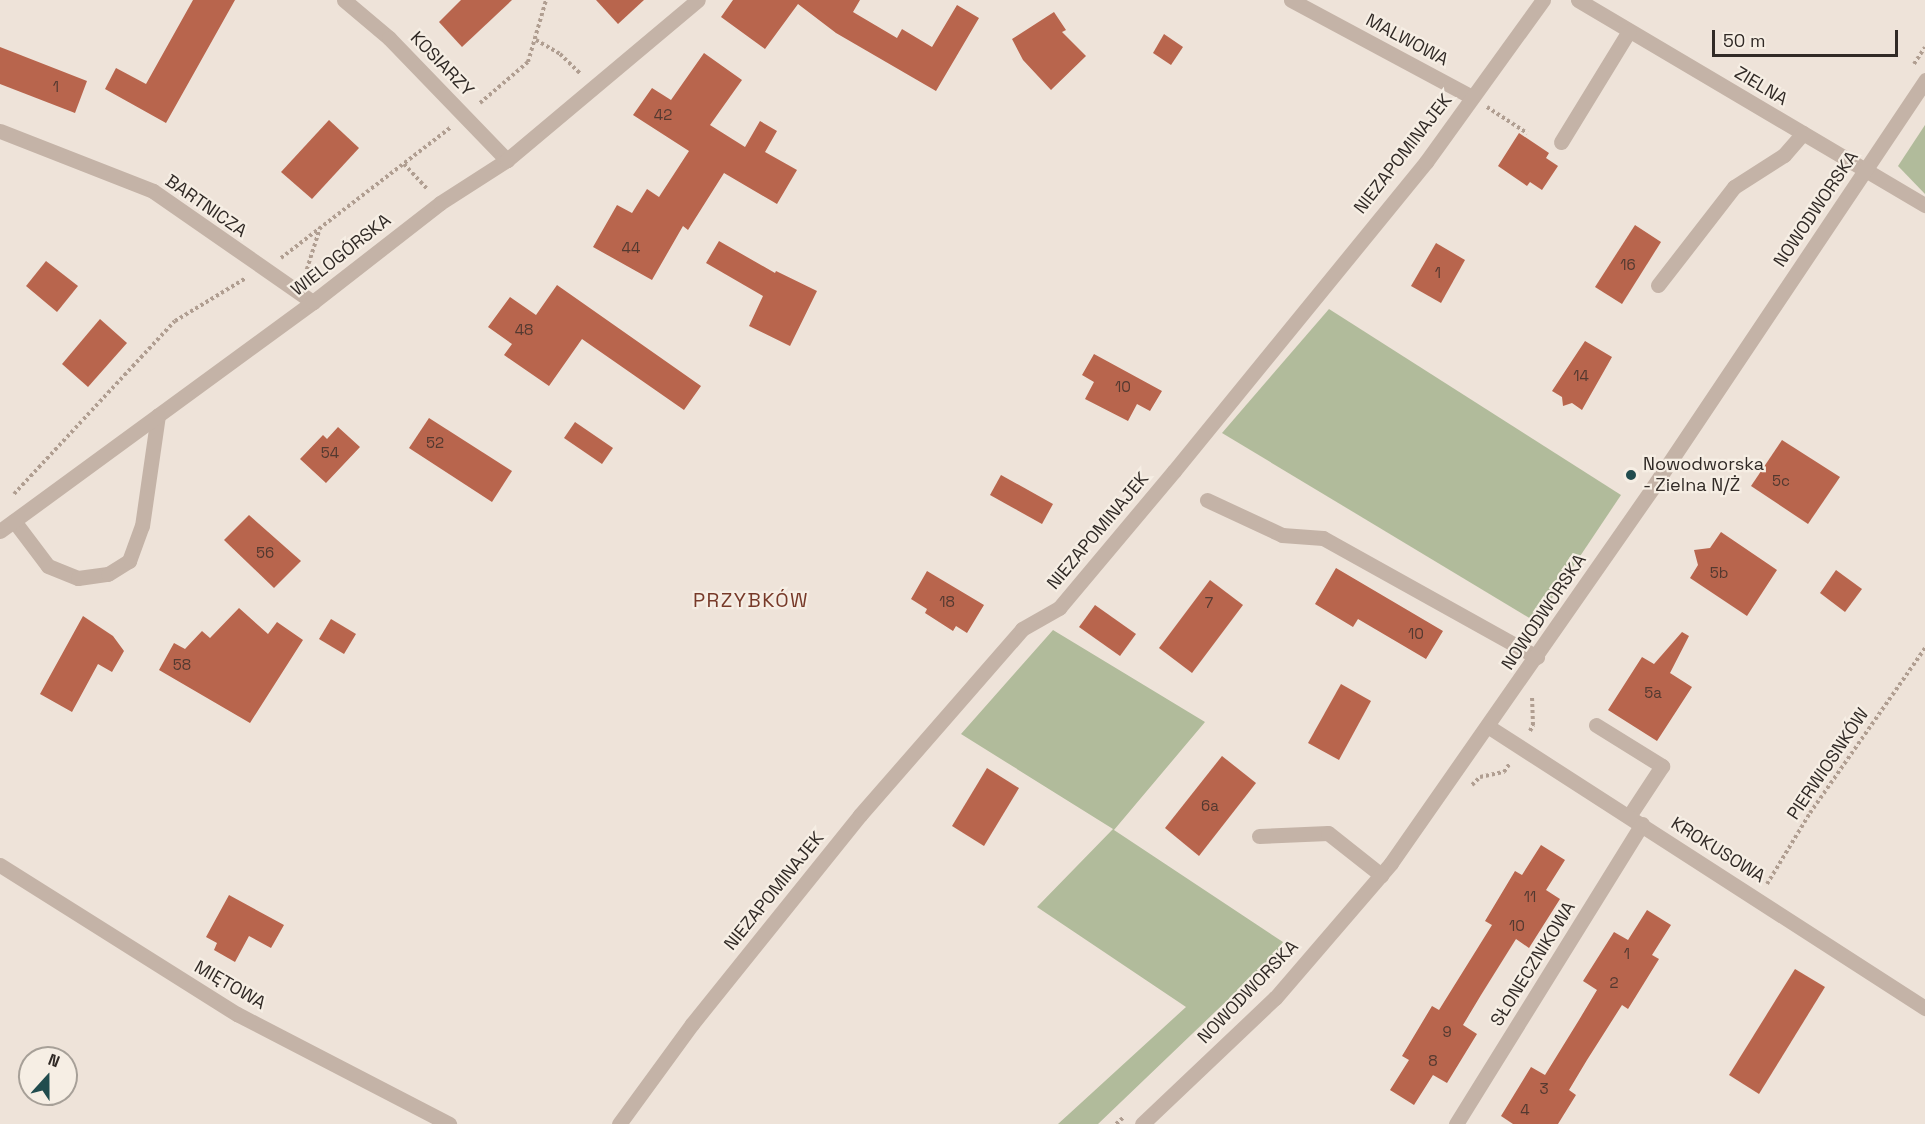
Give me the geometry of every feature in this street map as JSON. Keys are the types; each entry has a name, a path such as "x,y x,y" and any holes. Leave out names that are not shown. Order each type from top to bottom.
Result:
{"street":[{"name":"KOSIARZY","path":"344,0 389,38 507,160"},
{"name":"WIELOGÓRSKA","path":"0,531 313,302 440,203 507,160 596,88 698,0"},
{"name":"MALWOWA","path":"1291,0 1472,97"},
{"name":"NIEZAPOMINAJEK","path":"619,1124 692,1024 861,814 1022,629 1059,608 1426,162 1543,0"},
{"name":"ZIELNA","path":"1578,0 1925,205"},
{"path":"1561,142 1629,31"},
{"name":"NOWODWORSKA","path":"1142,1124 1275,998 1381,875 1537,657 1925,80"},
{"name":"BARTNICZA","path":"0,131 153,191 266,269 301,290 313,302"},
{"path":"1658,285 1734,187 1784,155 1803,133"},
{"path":"14,521 48,566 78,578 108,574 129,561 142,526 150,452 158,415"},
{"path":"1207,500 1282,536 1323,538 1537,657"},
{"name":"SŁONECZNIKOWA","path":"1456,1124 1636,820 1662,766 1596,725"},
{"name":"KROKUSOWA","path":"1489,727 1759,898 1925,1008"},
{"path":"1259,836 1328,833 1381,875"},
{"name":"MIĘTOWA","path":"0,866 237,1014 449,1124"}],"path":[{"path":"8,500 175,321 218,292 266,269 465,116 528,62 546,0"},
{"path":"536,40 560,54 596,88"},
{"path":"1912,66 1925,47"},
{"path":"1472,97 1527,133"},
{"path":"404,164 440,203"},
{"path":"301,290 320,228"},
{"name":"PIERWIOSNKÓW","path":"1759,898 1810,813 1925,648"},
{"path":"1116,1124 1124,1117"}],"green space":[{"path":"1925,125 1925,194 1898,166"},
{"path":"1329,309 1621,495 1536,622 1222,433"},
{"path":"1053,630 1205,722 1114,830 1286,944 1098,1124 1058,1124 1186,1007 1037,907 1113,829 961,734"}],"building":[{"path":"193,0 235,0 166,123 105,89 116,68 146,84"},
{"path":"461,0 512,0 462,47 439,22"},
{"path":"596,0 644,0 618,24"},
{"path":"733,0 860,0 853,12 897,38 902,29 932,47 957,5 979,18 936,91 836,33 798,4 765,49 721,17"},
{"path":"1054,12 1066,30 1062,32 1086,56 1051,90 1023,60 1012,39"},
{"path":"1164,34 1183,47 1171,65 1153,53"},
{"path":"0,47 87,81 75,113 0,84"},
{"path":"704,53 742,80 710,125 745,147 760,121 777,131 765,152 797,170 777,204 724,173 688,230 683,226 652,280 593,247 617,205 632,213 647,189 659,197 689,151 633,115 652,88 671,100"},
{"path":"329,120 359,148 312,199 281,172"},
{"path":"1519,133 1549,153 1546,158 1558,166 1542,190 1530,182 1527,186 1498,166"},
{"path":"1635,225 1661,242 1622,304 1595,287"},
{"path":"719,241 775,273 776,271 817,291 790,346 749,326 763,296 706,263"},
{"path":"1436,243 1465,260 1441,303 1411,286"},
{"path":"46,261 78,286 57,312 26,286"},
{"path":"557,285 701,386 684,410 582,339 549,386 504,355 512,344 488,327 510,297 536,315"},
{"path":"100,319 127,343 88,387 62,364"},
{"path":"1585,341 1612,357 1582,410 1572,403 1563,406 1562,397 1552,391"},
{"path":"1094,354 1162,391 1150,411 1137,404 1128,421 1085,399 1094,382 1082,375"},
{"path":"429,418 512,471 492,502 409,448"},
{"path":"575,422 613,448 602,464 564,438"},
{"path":"338,427 360,447 326,483 300,459 323,435 327,439"},
{"path":"1782,440 1840,477 1808,524 1751,486"},
{"path":"1001,475 1053,504 1042,524 990,495"},
{"path":"249,515 301,561 274,588 224,540"},
{"path":"1721,532 1777,570 1747,616 1690,578 1698,565 1694,550 1710,548"},
{"path":"1336,568 1443,631 1426,659 1358,619 1353,627 1315,604"},
{"path":"1836,570 1862,589 1845,612 1820,593"},
{"path":"927,571 984,605 967,633 956,626 953,631 925,613 927,609 911,599"},
{"path":"1210,580 1243,605 1192,673 1159,648"},
{"path":"1095,605 1136,634 1120,656 1079,627"},
{"path":"239,608 268,634 277,622 303,640 250,723 159,670 174,643 185,649 202,631 210,638"},
{"path":"83,616 113,636 124,651 112,672 98,664 72,712 40,694"},
{"path":"331,619 356,634 344,654 319,639"},
{"path":"1682,632 1689,636 1670,673 1692,687 1657,741 1608,710 1642,657 1654,664"},
{"path":"1341,684 1371,701 1339,760 1308,743"},
{"path":"1222,756 1256,783 1199,856 1165,828"},
{"path":"987,768 1019,788 984,846 952,826"},
{"path":"1541,845 1565,860 1546,890 1560,899 1529,948 1516,939 1481,995 1463,1025 1477,1034 1447,1083 1433,1075 1414,1105 1390,1090 1409,1060 1402,1056 1432,1006 1439,1010 1492,925 1485,921 1515,871 1522,875"},
{"path":"229,895 284,925 271,948 249,936 235,962 214,950 217,943 206,937"},
{"path":"1647,910 1671,925 1652,955 1659,959 1628,1009 1622,1005 1587,1060 1569,1090 1576,1095 1558,1124 1513,1124 1501,1116 1531,1067 1545,1075 1597,990 1583,981 1614,932 1628,940"},
{"path":"1795,969 1825,987 1759,1094 1729,1075"}],"place":[{"name":"Nowodworska - Zielna N/Ż","path":"1631,475"}],"district":[{"name":"PRZYBKÓW","path":"751,600"}]}
